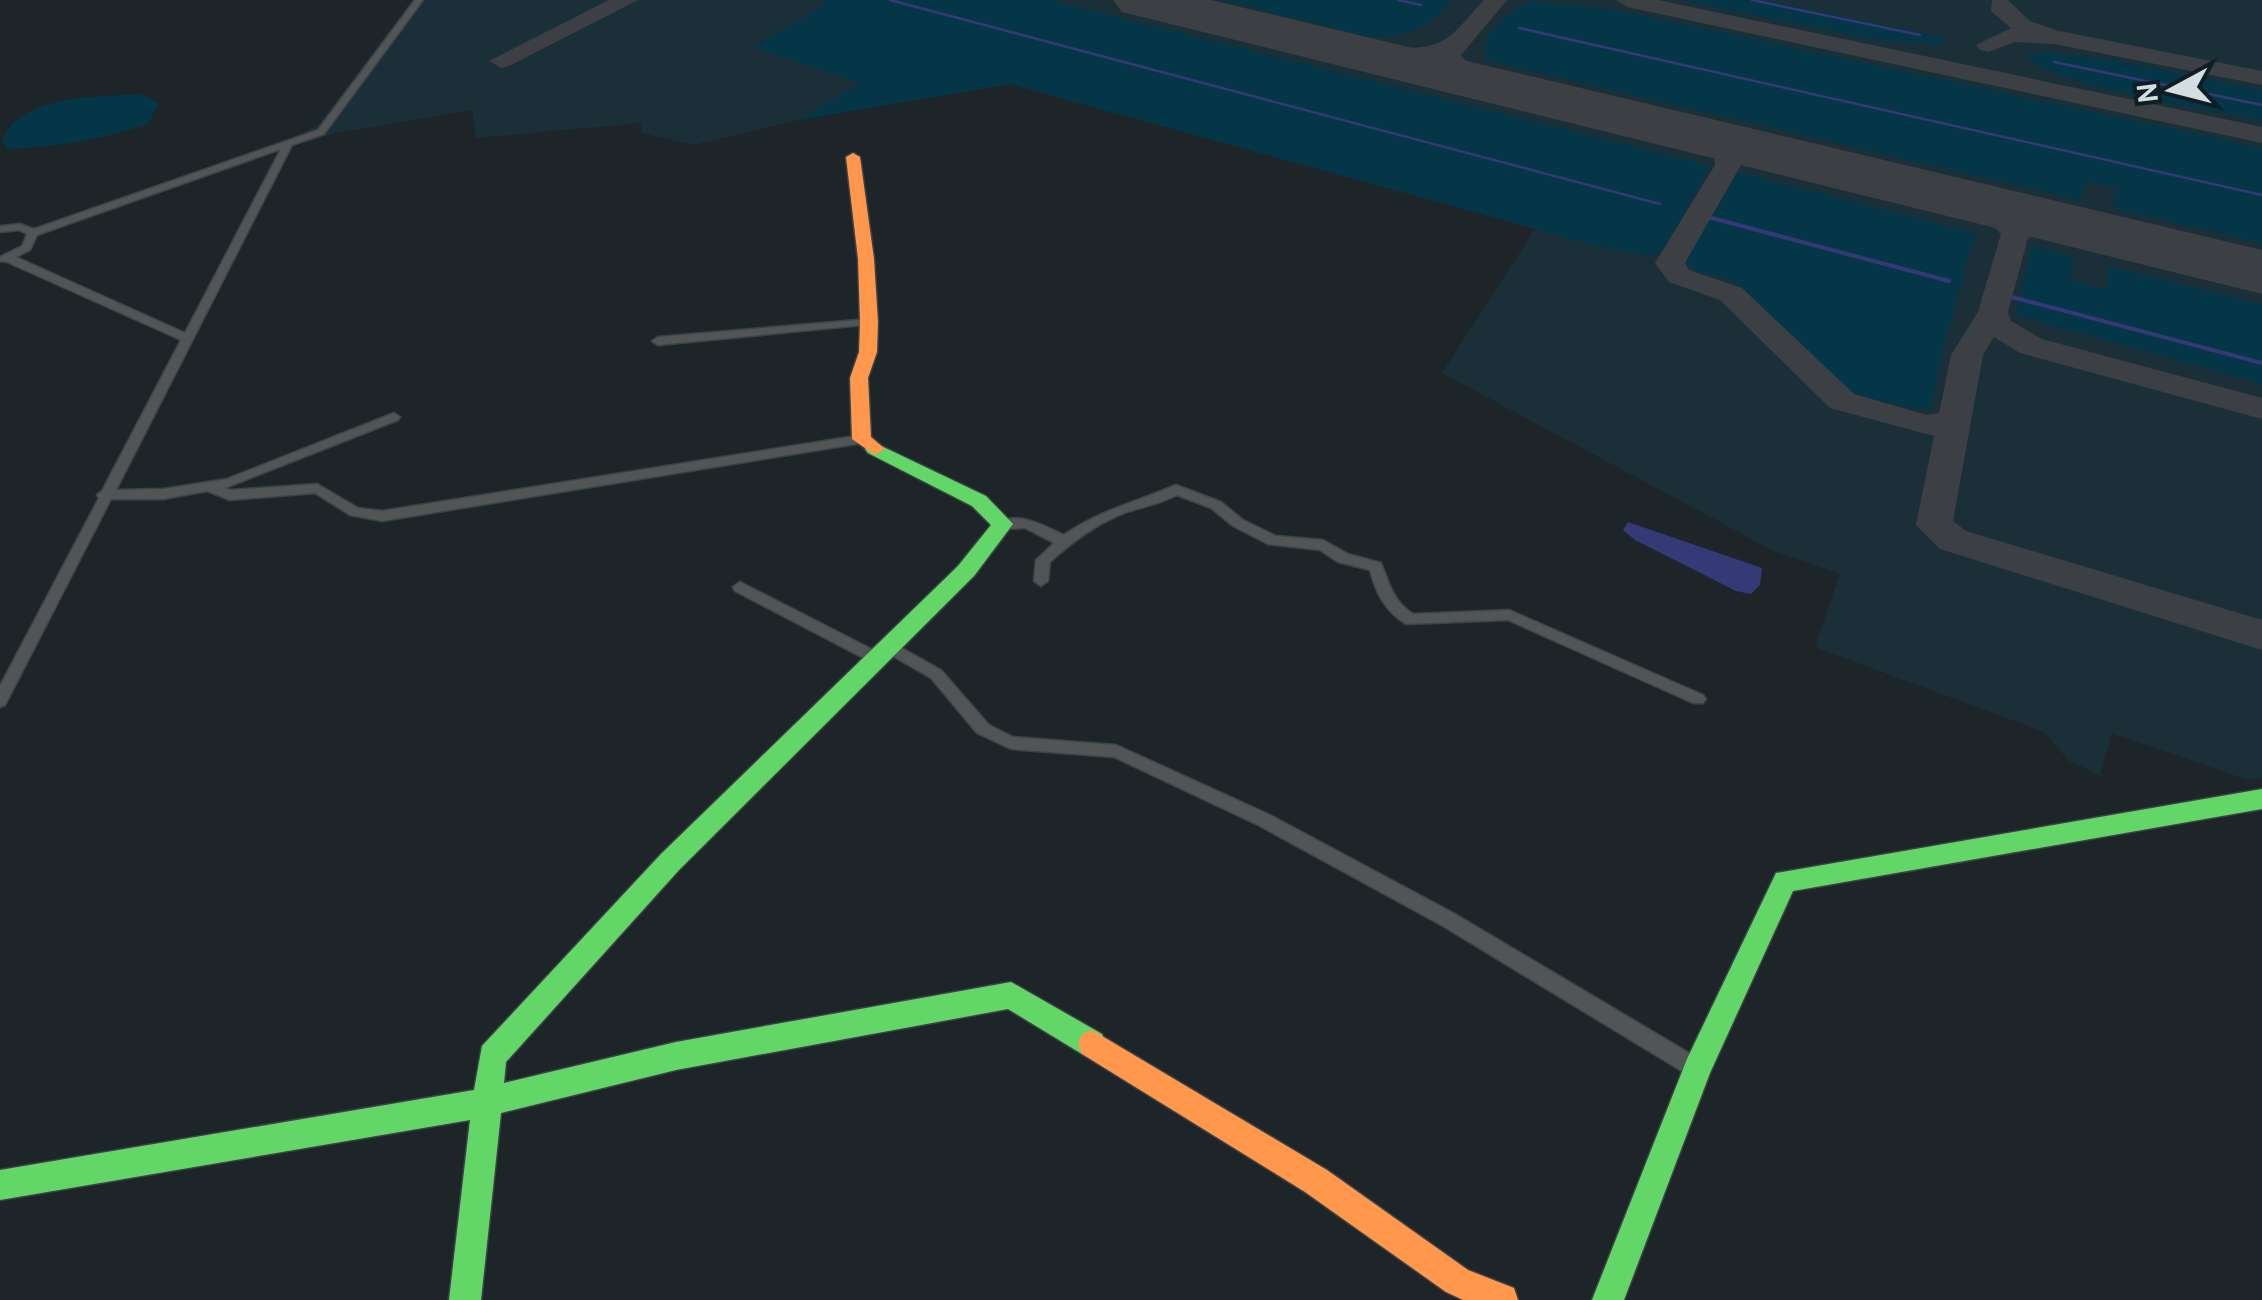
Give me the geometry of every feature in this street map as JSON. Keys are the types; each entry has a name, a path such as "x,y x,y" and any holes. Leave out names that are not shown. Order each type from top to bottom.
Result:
{"street":[{"path":"0,229 20,227 34,233 321,132 419,0"},
{"path":"0,701 288,146"},
{"path":"853,156 866,259 869,322 868,352 859,378 862,439"},
{"path":"4,259 26,248 34,233"},
{"path":"4,259 186,338"},
{"path":"658,340 869,322"},
{"path":"104,496 163,494 209,487 278,466 394,417"},
{"path":"209,487 230,495 317,488 365,516 382,516 862,439 962,493 999,516 1003,524"},
{"path":"1042,580 1044,560 1063,541 1120,510 1163,499 1176,489 1192,493 1274,541 1323,545 1343,558 1376,567 1382,592 1396,613 1411,620 1509,615 1698,700"},
{"path":"1003,524 1027,524 1063,541"},
{"path":"465,1300 492,1056 670,862 966,571 1003,524"},
{"path":"740,587 936,674 983,729 1011,743 1116,751 1264,820 1449,920 1697,1069"},
{"path":"1608,1300 1697,1069 1785,880 2262,799"},
{"path":"0,1185 487,1102 676,1056 1010,995 1316,1181 1457,1281 1502,1300"}],"shaded area":[{"path":"412,0 2262,0 2262,778 2248,780 2112,733 2100,775 2069,761 2044,732 1815,647 1840,574 1772,550 1442,373 1535,229 1010,84 799,120 693,145 642,133 641,123 476,138 472,110 331,134 305,143 296,136 319,124"},
{"path":"817,0 1049,0 1711,166 1660,254 1646,256 1590,244 1010,84 799,120 861,83 753,47 827,4"},
{"path":"1222,0 1450,0 1435,18 1416,30 1370,37"},
{"path":"1682,0 1763,0 1946,38 1941,45 1865,38"},
{"path":"1531,1 1616,10 2262,148 2262,243 2113,208 2115,188 2086,181 2080,200 1485,60 1488,39 1498,23"},
{"path":"2045,52 2114,60 2262,90 2262,120 2098,87 2040,67 2026,56"},
{"path":"140,94 159,103 148,124 96,138 43,146 7,149 2,141 11,126 42,106 82,98"},
{"path":"1737,172 1976,233 1943,347 1932,407 1915,410 1852,393 1791,332 1775,327 1731,280 1695,270 1686,261"},
{"path":"2032,246 2073,256 2071,281 2106,289 2109,266 2262,304 2262,384 2015,315"},
{"path":"1628,522 1762,568 1760,585 1751,594 1736,591 1635,540 1623,530"}],"waterway":[{"path":"890,0 1660,204"},
{"path":"1398,0 1421,5"},
{"path":"1752,0 1920,35"},
{"path":"1519,28 2262,195"},
{"path":"2054,62 2262,105"},
{"path":"1705,216 1717,219"},
{"path":"1708,217 1949,281"},
{"path":"2012,297 2262,363"}],"taxiway":[{"path":"501,61 627,0"},
{"path":"1453,45 1496,0"},
{"path":"1627,0 2262,135"},
{"path":"2000,4 2002,11 2022,26 2054,37"},
{"path":"1988,45 2012,35 2054,37"},
{"path":"2054,37 2262,78"},
{"path":"1363,54 1416,58 1453,45"},
{"path":"1453,45 1449,55 1458,69 1491,85"},
{"path":"1695,135 1716,144 1727,154 1727,163"},
{"path":"1780,156 1752,153 1731,160 1670,263 1679,276 1731,294 1842,401 1926,426 1944,425 1954,418"},
{"path":"1968,201 1998,213 2015,233"},
{"path":"2015,233 2038,224 2070,226"},
{"path":"1993,312 2015,233"},
{"path":"1993,312 1997,326 2031,346 2262,409"},
{"path":"1993,312 1967,355 1934,525 1953,540 2262,635"}],"runway":[{"path":"1141,0 2262,272"}],"traffic: fast":[{"path":"465,1300 492,1056 670,862 966,571 1003,524 979,501 875,449"},
{"path":"1608,1300 1697,1069 1785,881 2262,799"},
{"path":"0,1185 487,1102 676,1056 1011,995 1092,1044"}],"traffic: slow":[{"path":"853,157 866,259 869,322 868,352 859,378 862,439 875,449"},
{"path":"1092,1044 1316,1181 1457,1281 1502,1300"}]}
